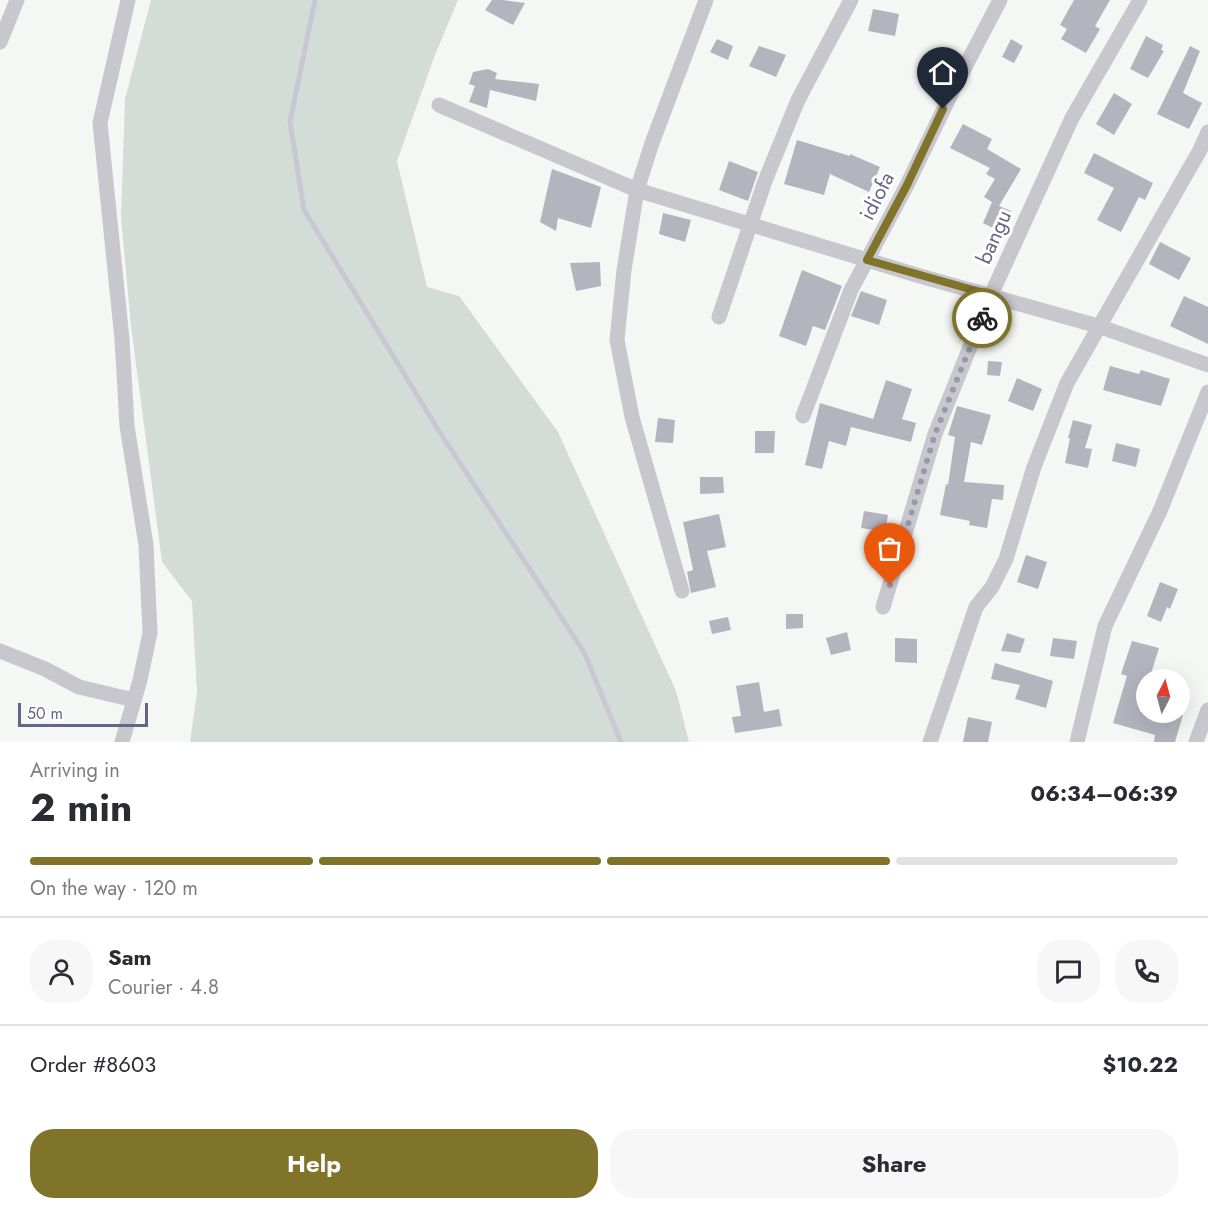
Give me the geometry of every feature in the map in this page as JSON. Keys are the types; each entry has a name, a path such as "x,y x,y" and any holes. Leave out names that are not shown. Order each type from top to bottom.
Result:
{"street":[{"path":"0,42 17,0"},
{"path":"122,742 135,700 150,633 146,545 127,426 122,339 100,123 129,0"},
{"path":"682,591 632,417 617,340 624,270 638,190 652,142 706,0"},
{"path":"719,317 750,224 798,100 851,0"},
{"name":"idiofa","path":"803,416 851,290 1000,0"},
{"name":"bangu","path":"883,607 935,434 991,295 1072,118 1140,0"},
{"path":"439,105 538,150 638,190 867,260 1098,326 1208,365"},
{"path":"930,742 976,607 992,587 1006,559 1034,466 1067,383 1200,150 1208,132"},
{"path":"1077,742 1105,626 1160,511 1208,392"},
{"path":"0,651 45,669 79,687 135,700"},
{"path":"1196,742 1208,710"}],"shaded area":[{"path":"151,0 458,0 435,55 397,161 427,287 459,296 558,432 676,691 689,742 190,742 197,692 192,601 162,562 131,326 121,217 125,99"}],"building":[{"path":"492,0 525,3 513,25 485,10"},
{"path":"1074,0 1110,0 1095,26 1100,29 1086,53 1061,39 1067,29 1060,25"},
{"path":"873,9 899,14 895,36 868,31"},
{"path":"1146,36 1163,45 1161,50 1164,51 1148,78 1130,69"},
{"path":"717,39 733,46 728,60 710,52"},
{"path":"1011,39 1023,46 1014,63 1002,57"},
{"path":"759,46 786,55 776,77 749,66"},
{"path":"1190,46 1200,51 1183,93 1202,103 1189,129 1157,114"},
{"path":"488,69 497,73 495,79 539,84 536,101 490,90 487,108 469,102 475,86 469,84 473,72"},
{"path":"1114,93 1132,104 1114,135 1096,124"},
{"path":"963,124 992,139 987,149 1021,169 999,206 1011,211 1001,232 983,223 992,202 984,197 995,179 986,174 990,168 950,148"},
{"path":"797,140 850,156 850,154 880,167 869,192 830,174 824,195 784,184"},
{"path":"1094,153 1153,183 1145,200 1139,197 1121,232 1097,220 1114,188 1084,173"},
{"path":"729,161 758,172 748,201 719,190"},
{"path":"552,169 601,187 591,228 558,218 556,231 540,222"},
{"path":"663,213 691,220 685,242 659,234"},
{"path":"1160,242 1191,258 1179,280 1149,264"},
{"path":"600,262 601,286 576,291 570,263"},
{"path":"802,270 842,286 825,330 813,326 806,346 779,336"},
{"path":"861,291 887,300 879,325 851,316"},
{"path":"1184,296 1208,307 1208,344 1170,326"},
{"path":"988,361 1002,362 1000,376 987,375"},
{"path":"1110,366 1139,374 1141,370 1170,379 1161,406 1103,390"},
{"path":"1017,378 1042,389 1033,411 1008,401"},
{"path":"886,380 912,389 902,419 916,423 911,442 851,427 846,446 829,441 822,469 805,465 820,403 873,419"},
{"path":"957,406 991,415 982,445 971,442 964,482 1004,485 1003,500 992,499 987,528 969,525 970,521 940,515 946,484 948,485 955,437 948,435"},
{"path":"658,418 675,420 673,443 655,442"},
{"path":"1073,420 1092,425 1085,448 1092,449 1088,468 1065,463"},
{"path":"755,431 775,431 774,453 755,453"},
{"path":"1116,443 1140,449 1136,467 1112,461"},
{"path":"700,477 723,477 724,493 700,494"},
{"path":"864,511 888,515 885,532 861,528"},
{"path":"719,514 726,547 707,551 716,587 691,593 687,572 693,570 683,522"},
{"path":"1026,555 1047,562 1038,589 1017,582"},
{"path":"1160,582 1178,589 1170,609 1167,607 1161,622 1147,616"},
{"path":"786,614 803,614 803,628 786,629"},
{"path":"728,617 731,630 712,634 709,621"},
{"path":"847,632 851,650 831,655 826,638"},
{"path":"1007,633 1025,639 1020,653 1001,651"},
{"path":"895,638 917,639 917,663 895,662"},
{"path":"1053,638 1077,641 1074,659 1050,656"},
{"path":"1132,641 1159,648 1152,669 1136,669 1136,723 1181,723 1175,742 1154,742 1155,735 1113,723 1127,676 1121,674"},
{"path":"995,663 1053,681 1046,708 1015,699 1020,685 991,679"},
{"path":"759,682 764,712 779,709 782,726 735,733 732,717 741,716 736,686"},
{"path":"968,717 992,722 988,742 963,742"}],"waterway":[{"path":"315,0 290,122 304,210 439,431 584,652 621,742"}],"way so far":[{"path":"890,585 935,434 982,318"}],"route":[{"path":"943,109 907,185 867,260 991,295 982,318"}]}
